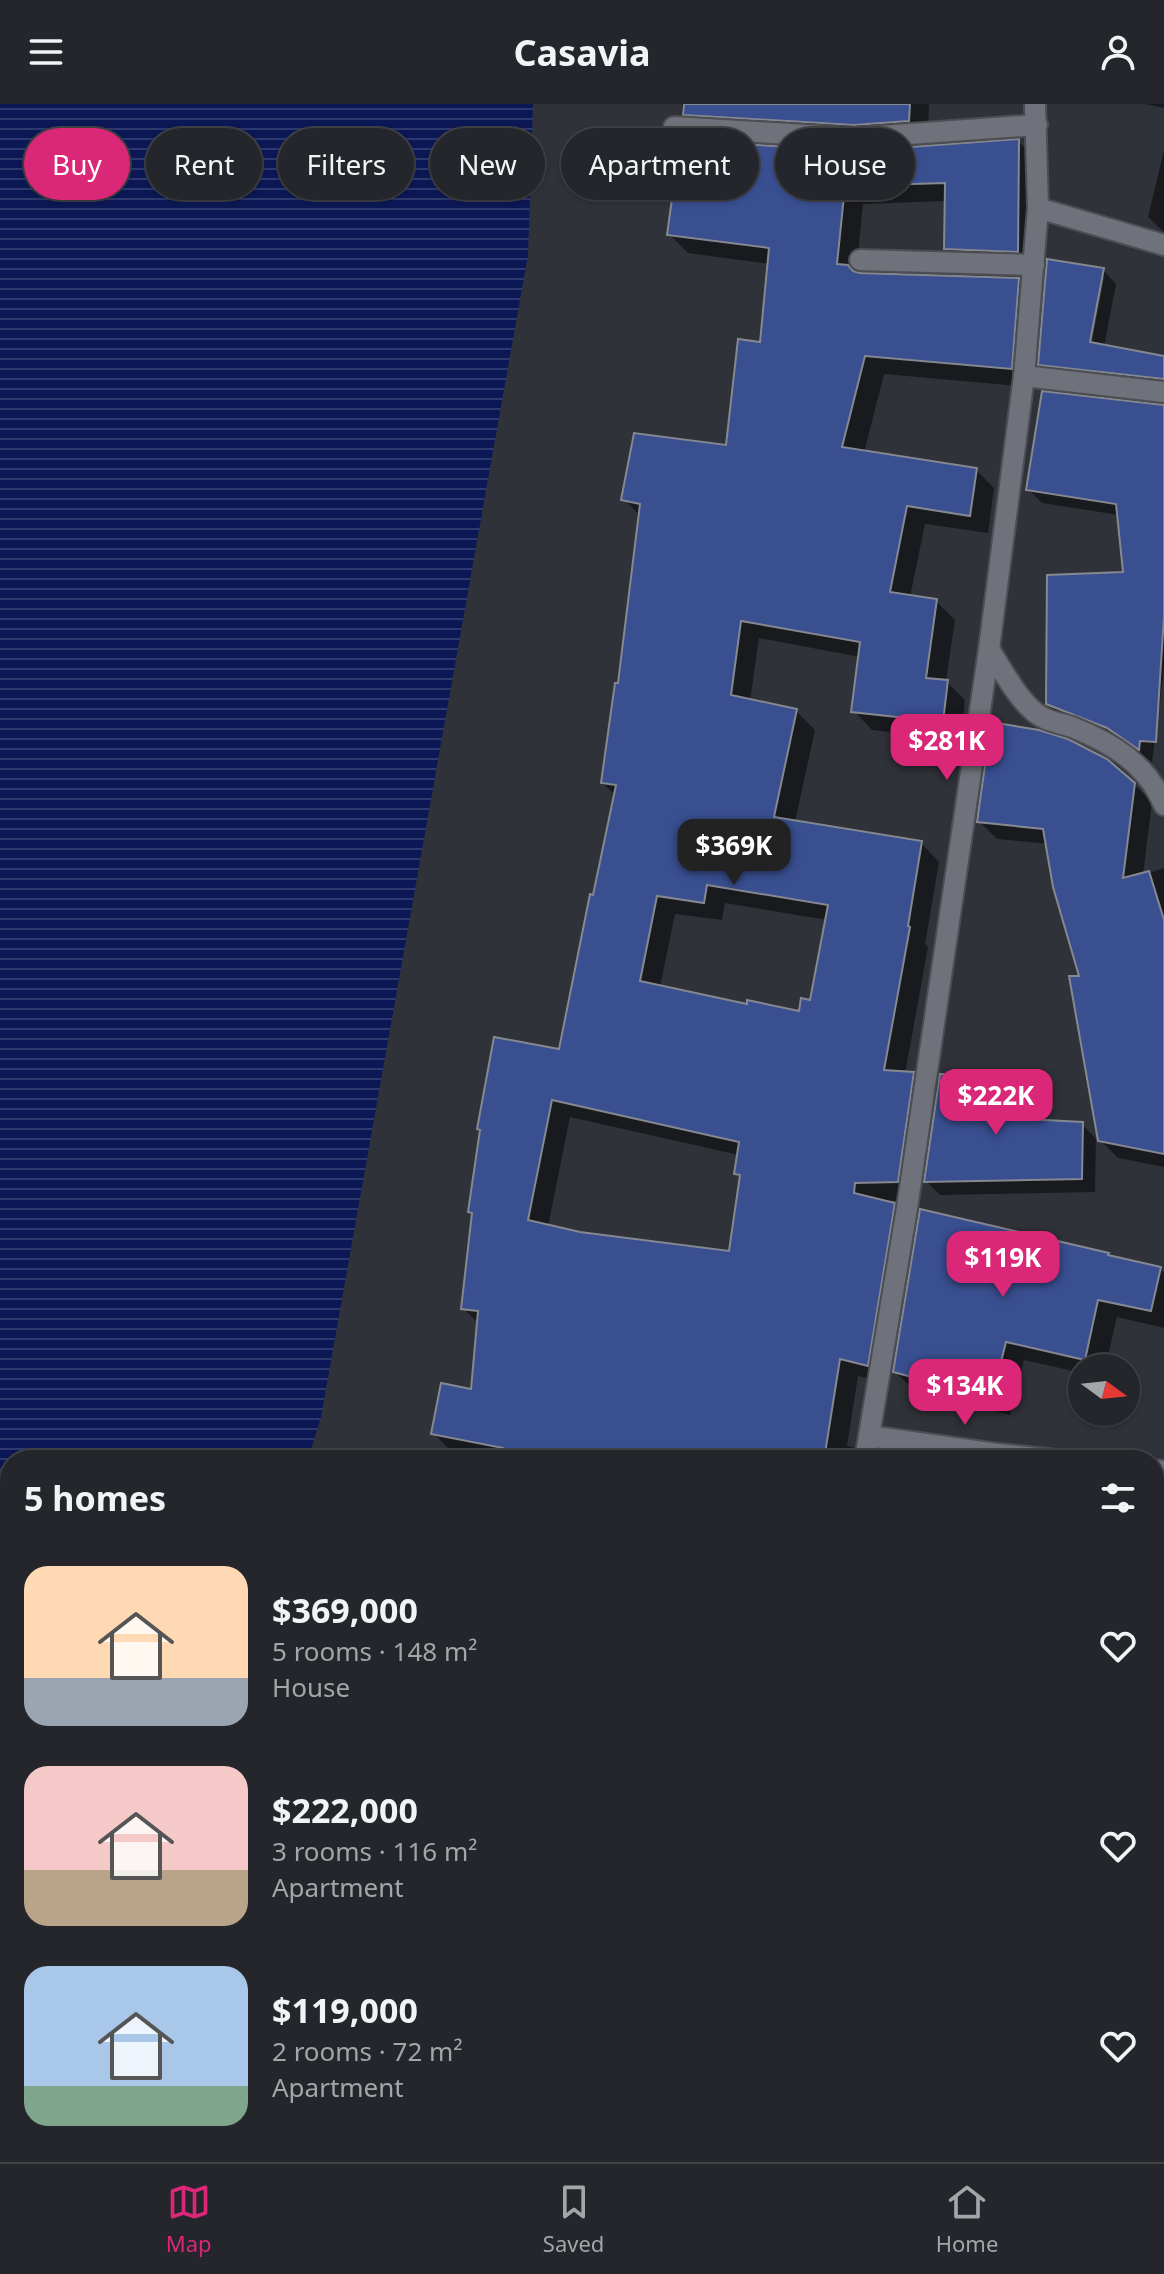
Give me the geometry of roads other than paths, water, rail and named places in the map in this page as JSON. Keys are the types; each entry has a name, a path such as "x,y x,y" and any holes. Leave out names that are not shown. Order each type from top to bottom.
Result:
{"street":[{"path":"867,1450 909,1192 989,649 1024,376 1038,208 1035,104"},
{"path":"674,127 854,138 1037,125"},
{"path":"1038,208 1164,245"},
{"path":"860,260 1034,265"},
{"path":"1024,376 1164,392"},
{"path":"989,649 1020,695 1041,717 1096,738 1128,755 1161,793"},
{"path":"869,1436 978,1450"}]}
